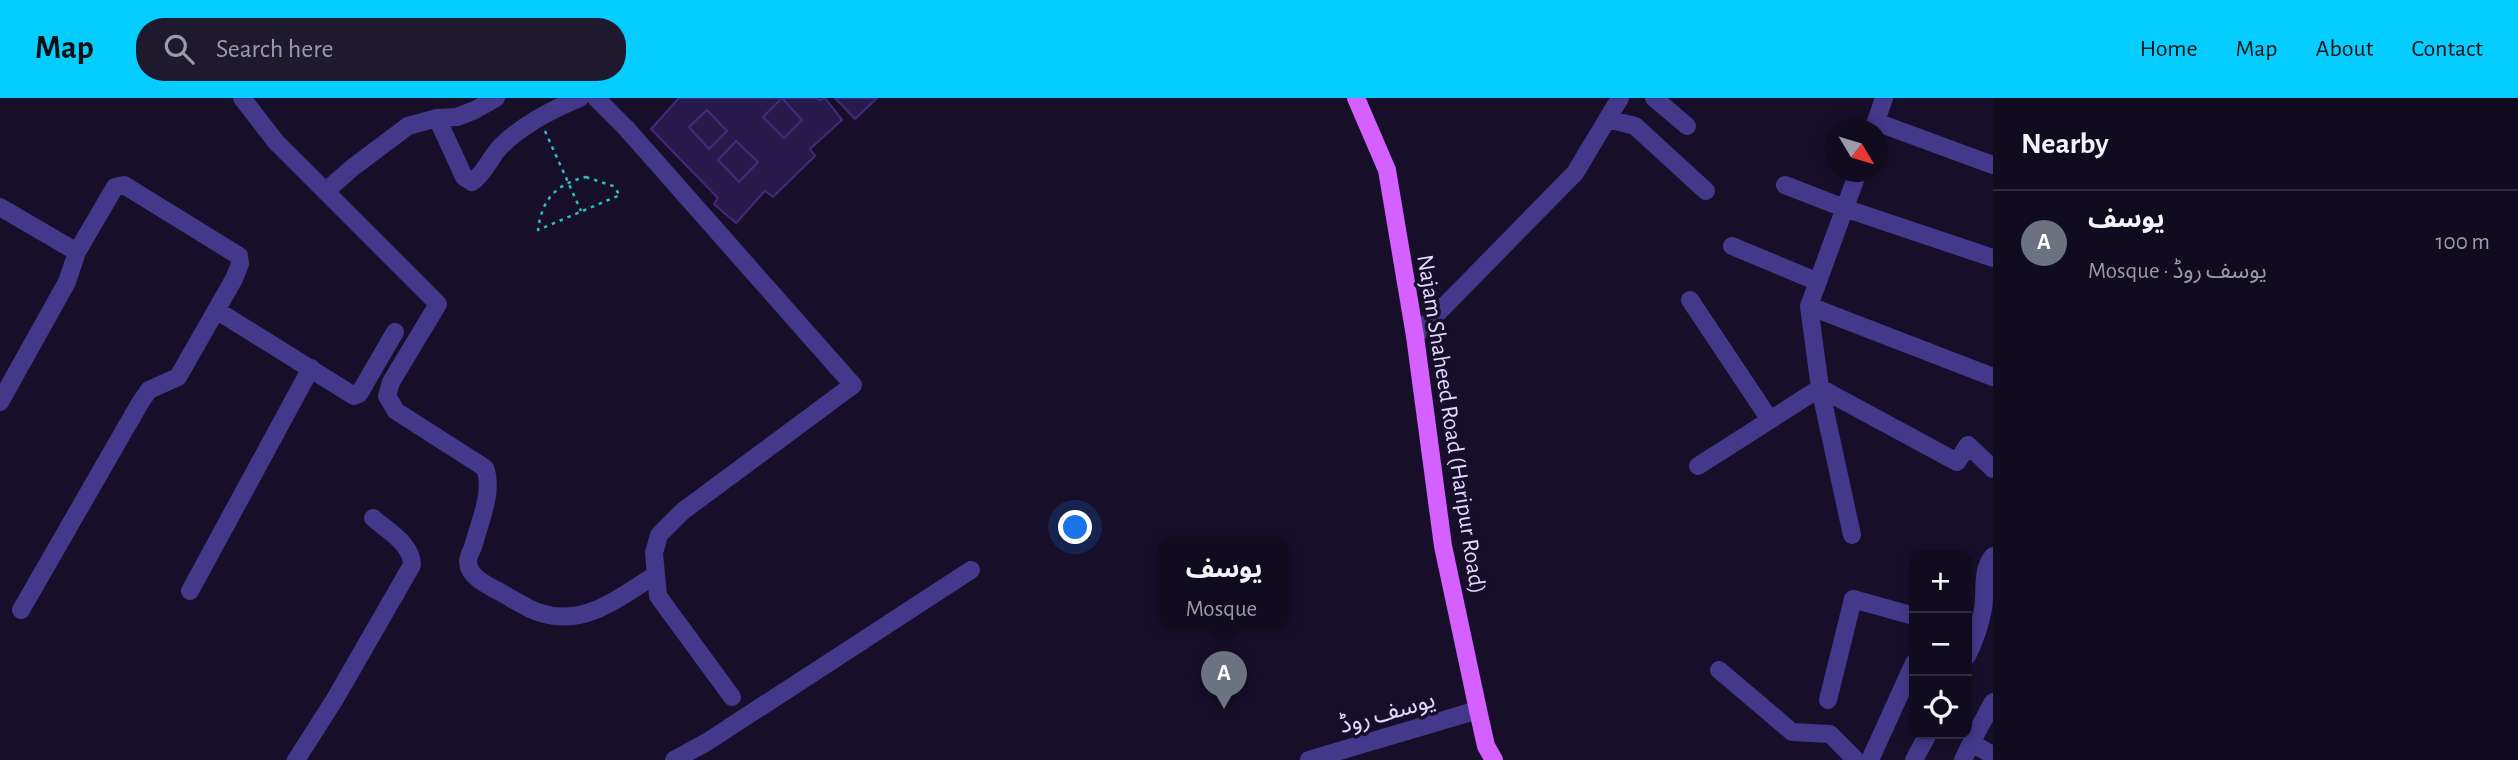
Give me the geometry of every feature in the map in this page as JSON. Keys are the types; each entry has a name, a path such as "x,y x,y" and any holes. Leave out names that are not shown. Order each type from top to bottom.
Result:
{"main road":[{"name":"Najam Shaheed Road (Haripur Road)","path":"1356,98 1387,170 1415,336 1443,546 1486,746 1494,760"}],"street":[{"path":"242,98 276,142 438,304 391,382 387,396 396,411 485,468 489,477 485,502 468,562 472,574 486,585 539,612 559,618 581,616 600,609 655,575"},
{"path":"326,191 408,126 466,114 496,98"},
{"path":"438,118 464,177 472,182 503,145 539,118 580,98"},
{"path":"596,98 626,128 853,385 683,511 659,535 654,553 658,596 732,697"},
{"path":"1415,336 1575,173 1620,98"},
{"path":"1654,98 1687,126"},
{"path":"1876,119 1884,98"},
{"path":"1608,119 1635,126 1706,191"},
{"path":"1888,131 1993,165"},
{"path":"1852,536 1820,387 1809,306 1854,182"},
{"path":"0,402 67,282 77,252 115,187 124,185 239,256 240,264 234,279 178,377 149,390 140,403 21,610"},
{"path":"1785,185 1844,208 1993,258"},
{"path":"0,206 77,252"},
{"path":"1732,246 1816,281"},
{"path":"1690,300 1770,420"},
{"path":"1809,306 1993,377"},
{"path":"216,310 354,396 359,394 395,332"},
{"path":"190,591 311,368"},
{"path":"1699,466 1820,387"},
{"path":"1820,387 1956,461 1968,445 1993,469"},
{"path":"296,760 335,699 412,565 412,554 405,545 373,518"},
{"path":"1972,646 1984,606 1986,564 1993,556"},
{"path":"674,760 707,742 971,570"},
{"path":"1828,700 1853,599 1909,614"},
{"path":"1972,600 1984,606"},
{"path":"1719,670 1792,732 1830,734 1856,760"},
{"path":"1870,760 1909,674"},
{"path":"1963,760 1993,702"},
{"name":"یوسف روڈ","path":"1309,760 1478,710"},
{"path":"1914,760 1925,739"},
{"path":"1971,743 1993,755"}],"path":[{"path":"539,118 581,211"},
{"path":"586,177 600,180 613,186 620,195 581,211 538,230 540,216 547,200 568,181 586,177"}],"building":[{"path":"679,98 825,98 842,120 810,149 815,156 773,197 765,191 736,223 714,204 718,198 651,129"},
{"path":"782,98 802,120 784,138 763,117"},
{"path":"835,98 877,98 855,119"},
{"path":"707,110 727,131 709,149 689,127"},
{"path":"736,141 758,162 739,182 718,160"}],"place":[{"name":"یوسف","path":"1224,709"}]}
